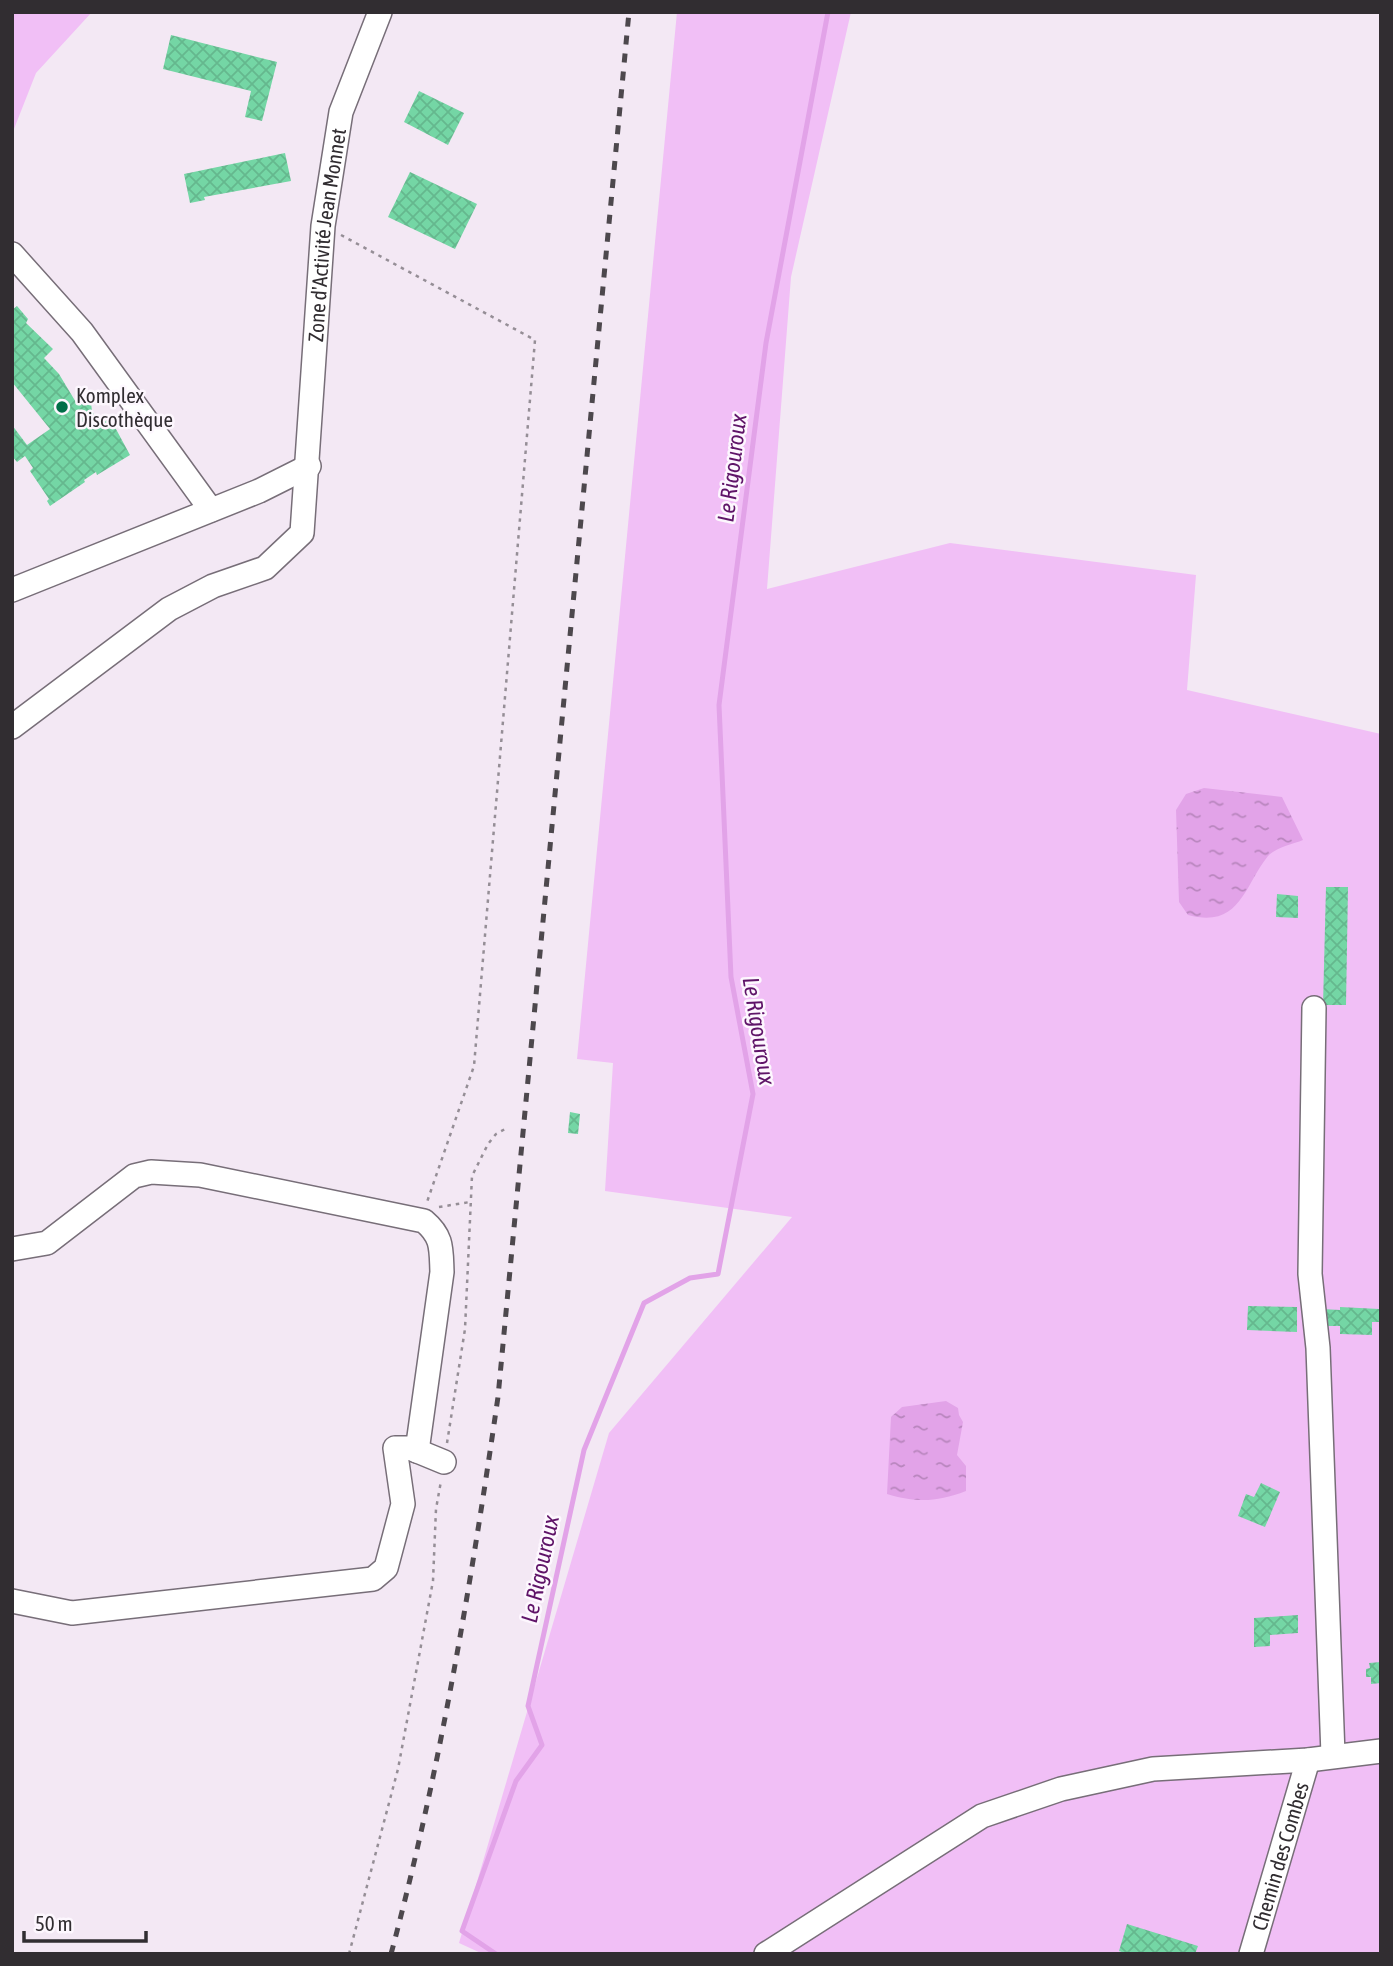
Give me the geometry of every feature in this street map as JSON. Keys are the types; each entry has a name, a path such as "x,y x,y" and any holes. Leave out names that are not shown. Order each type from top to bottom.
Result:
{"street":[{"name":"Zone d'Activité Jean Monnet","path":"12,727 169,609 213,586 265,568 302,533 309,466 323,226 341,112 380,12"},
{"path":"12,254 82,332 211,510"},
{"path":"12,590 259,491 309,466"},
{"path":"1314,1008 1310,1274 1318,1348 1333,1755"},
{"path":"12,1249 47,1243 134,1176 151,1171 200,1175 424,1221 436,1230 441,1246 442,1272 417,1451"},
{"path":"12,1601 72,1613 373,1579 386,1568 403,1504 395,1448 410,1448 444,1462"},
{"path":"766,1954 982,1816 1061,1789 1153,1769 1308,1760 1381,1751"},
{"name":"Chemin des Combes","path":"1251,1954 1308,1760"}],"path":[{"path":"323,226 535,340 474,1066 425,1209"},
{"path":"349,1954 400,1756 433,1581 436,1509 465,1329 472,1177 488,1144 496,1134 507,1128"}],"shaded area":[{"path":"12,12 92,12 36,73 12,134"},
{"path":"677,12 851,12 791,277 767,589 950,543 1196,575 1187,690 1381,734 1381,1954 483,1954 459,1943 609,1433 792,1217 605,1191 613,1063 577,1059"}],"water":[{"path":"1204,788 1282,797 1303,840 1271,853 1246,892 1230,910 1219,916 1205,918 1188,915 1179,902 1176,810 1186,794"},
{"path":"946,1401 958,1408 963,1422 957,1455 966,1466 966,1491 927,1500 887,1494 891,1417 902,1407"}],"building":[{"path":"171,35 277,62 262,121 245,117 251,91 163,69"},
{"path":"419,91 464,113 448,145 404,122"},
{"path":"285,153 291,181 204,197 205,200 190,203 184,174"},
{"path":"410,172 477,204 455,249 388,217"},
{"name":"Komplex Discothèque","path":"17,306 28,319 26,323 53,349 44,358 59,374 77,404 84,399 91,403 92,411 101,424 110,418 130,455 97,475 96,472 50,506 47,501 49,499 30,471 33,468 25,456 17,462 12,456 12,425 27,445 50,429 12,382 12,310"},
{"path":"1326,887 1348,887 1346,1005 1323,1005"},
{"path":"1277,894 1298,896 1298,918 1276,917"},
{"path":"570,1112 580,1114 578,1134 568,1133"},
{"path":"1248,1306 1297,1307 1297,1332 1247,1330"},
{"path":"1340,1307 1379,1309 1379,1322 1372,1322 1372,1335 1340,1334 1340,1326 1322,1326 1322,1309 1340,1310"},
{"path":"1261,1483 1280,1492 1265,1527 1238,1516 1246,1494 1254,1497"},
{"path":"1298,1615 1298,1633 1270,1635 1270,1646 1254,1647 1254,1618"},
{"path":"1381,1662 1381,1683 1371,1684 1371,1677 1366,1677 1366,1669 1370,1668 1369,1663"},
{"path":"1127,1924 1198,1946 1195,1954 1127,1954 1119,1951"}],"waterway":[{"name":"Le Rigouroux","path":"496,1954 462,1931 516,1781 542,1745 528,1706 584,1450 644,1303 690,1278 718,1274 753,1094 731,977 719,705 766,343 828,12"}],"railway":[{"path":"391,1954 425,1816 453,1677 498,1397 629,12"}],"place":[{"name":"Komplex Discothèque","path":"62,407"}]}
